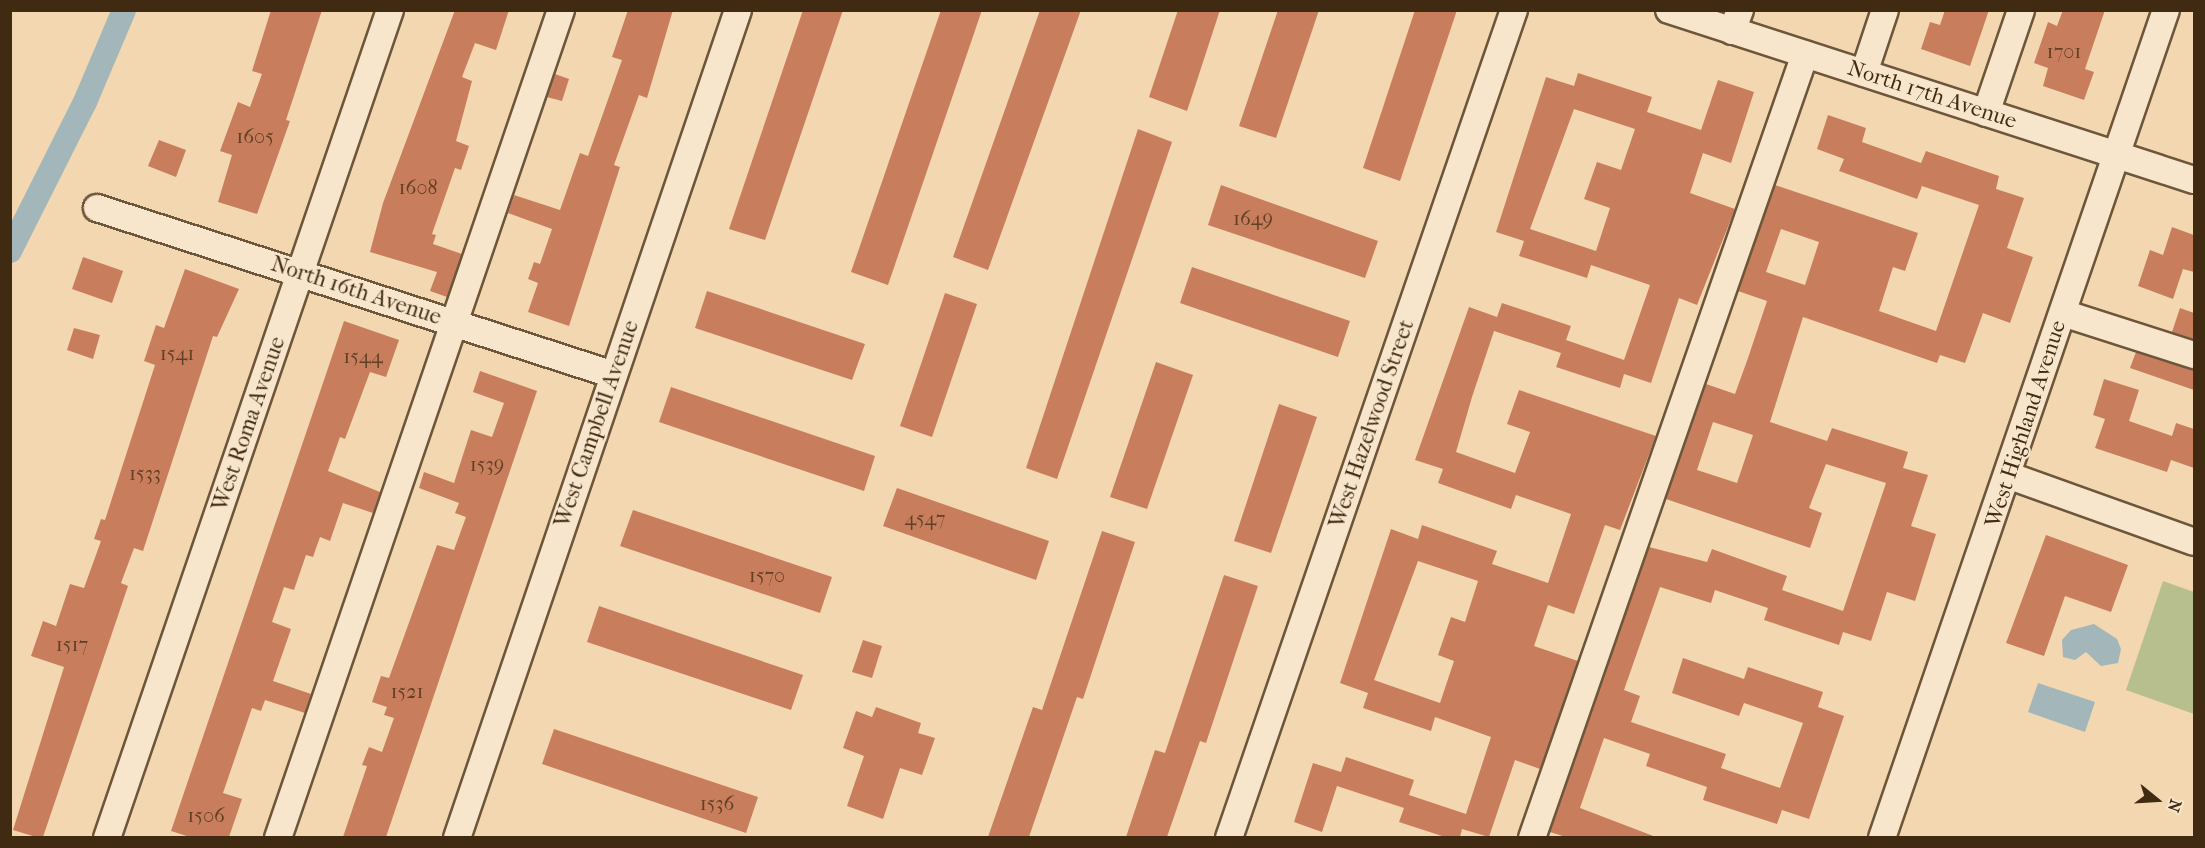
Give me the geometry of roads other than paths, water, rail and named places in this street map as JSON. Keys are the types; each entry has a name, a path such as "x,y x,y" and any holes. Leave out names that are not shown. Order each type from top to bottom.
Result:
{"street":[{"name":"West Roma Avenue","path":"107,837 390,10"},
{"path":"278,837 561,10"},
{"name":"West Campbell Avenue","path":"458,837 738,10"},
{"name":"West Hazelwood Street","path":"1229,837 1514,10"},
{"name":"North 17th Avenue","path":"1669,10 1736,21 1805,54 2194,180"},
{"path":"1864,73 1885,10"},
{"path":"1986,113 2021,10"},
{"name":"West Highland Avenue","path":"1882,837 2010,476 2166,10"},
{"path":"1532,837 1805,54"},
{"name":"North 16th Avenue","path":"97,208 614,375"},
{"path":"2063,313 2194,355"},
{"path":"2010,476 2194,542"}],"waterway":[{"path":"10,251 85,102 124,10"}]}
